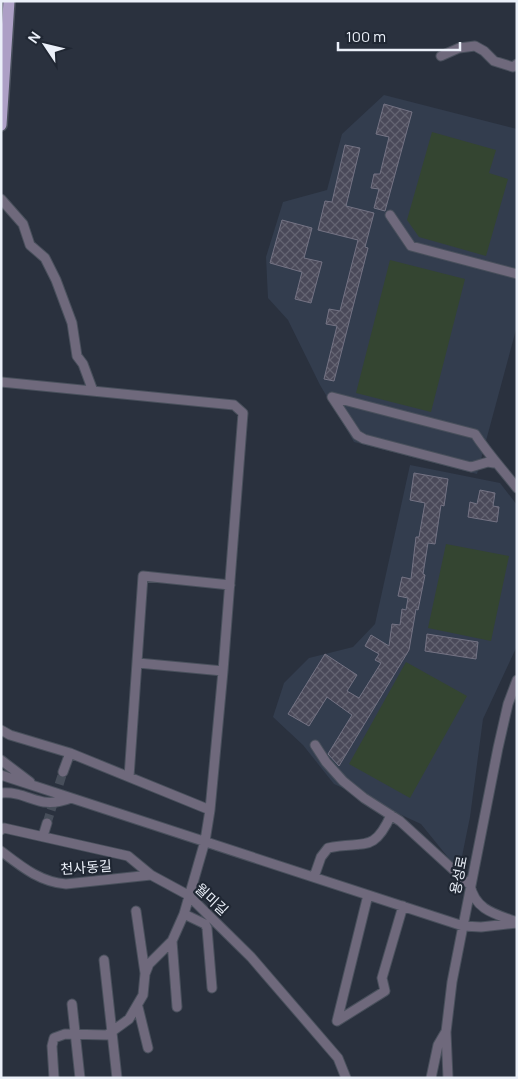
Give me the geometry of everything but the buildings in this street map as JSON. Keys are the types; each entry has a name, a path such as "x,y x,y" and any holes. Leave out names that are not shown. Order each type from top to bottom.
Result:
{"main road":[{"path":"1,125 9,1"}],"street":[{"path":"440,56 459,48 475,46 484,50 494,61 513,67 517,64"},
{"path":"1,199 23,224 30,244 45,258 56,280 72,323 77,356 83,364 94,391"},
{"path":"390,215 411,246 517,274"},
{"path":"1,382 234,405 243,412 223,671 210,810 205,841 184,914 172,940 156,956 145,974"},
{"path":"494,463 476,434 332,397 357,436 471,467 488,462 494,463 500,467 517,488"},
{"path":"129,777 143,576 230,585"},
{"path":"138,663 223,671"},
{"name":"용성로","path":"448,1078 447,1012 470,884 506,712 517,680"},
{"path":"1,730 10,735 70,753 210,810"},
{"path":"315,745 326,762 343,781 364,798 391,815 470,884 472,894 479,905 486,910 517,922"},
{"path":"63,772 70,753"},
{"path":"1,760 39,787"},
{"path":"1,775 463,926 482,927 517,922"},
{"path":"1,793 53,804 71,798"},
{"path":"314,877 321,858 328,848 364,845 377,840 391,815"},
{"path":"43,836 47,824"},
{"name":"월미길","path":"1,830 4,828 128,856 151,875 188,895 251,957 338,1058 346,1078"},
{"name":"천사동길","path":"1,852 38,878 53,883 66,884 151,875"},
{"path":"368,895 337,1021 385,991 382,978 403,906"},
{"path":"54,1078 52,1040 58,1035 107,1035 129,1020 138,1007 143,995 145,974 136,911"},
{"path":"184,914 205,924 212,988"},
{"path":"172,940 177,1007"},
{"path":"104,960 117,1078"},
{"path":"72,1004 80,1078"},
{"path":"138,1007 148,1048"},
{"path":"431,1078 438,1045 446,1032"}],"shaded area":[{"path":"384,95 517,129 517,326 477,474 354,442 320,385 288,320 268,298 266,257 283,202 327,190 342,134"},
{"path":"410,465 500,483 517,505 517,646 483,719 470,817 459,871 421,824 334,784 303,745 273,717 284,683 309,658 353,647 375,624"}],"green space":[{"path":"432,132 496,150 489,173 508,179 486,256 419,237 407,220"},
{"path":"390,260 465,279 431,412 356,393"},
{"path":"446,544 509,556 491,641 428,628"},
{"path":"406,662 467,696 410,798 349,764"}],"tunnel":[{"path":"47,823 63,772"}]}
